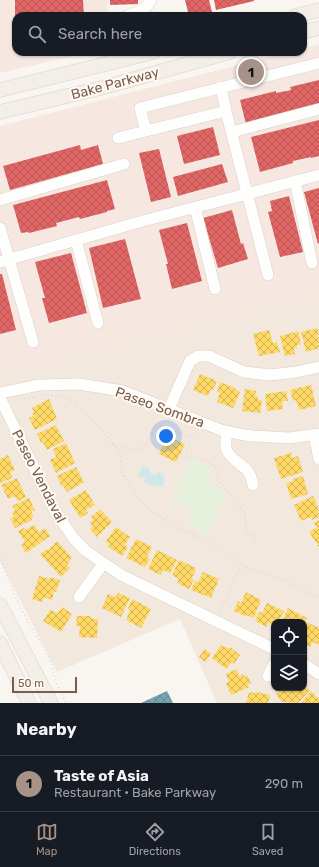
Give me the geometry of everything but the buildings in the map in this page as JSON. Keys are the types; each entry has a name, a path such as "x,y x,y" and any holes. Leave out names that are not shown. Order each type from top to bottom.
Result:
{"main road":[{"path":"307,13 319,10"},
{"path":"307,31 319,28"},
{"name":"Bake Parkway","path":"0,90 138,56"},
{"name":"Bake Parkway","path":"0,112 105,87 216,56"},
{"path":"0,605 48,698 29,702 0,643"}],"street":[{"path":"137,12 149,4 151,0"},
{"path":"146,131 140,108 319,63"},
{"path":"221,87 268,276"},
{"path":"232,132 319,109"},
{"path":"118,138 226,110"},
{"path":"0,200 124,164"},
{"path":"4,261 247,193 319,175"},
{"path":"295,181 312,263"},
{"path":"196,207 215,290"},
{"path":"0,228 4,261 33,342"},
{"path":"76,240 98,323"},
{"path":"169,409 190,361 198,356 209,356 244,372 270,376 319,367"},
{"name":"Paseo Sombra","path":"1,397 39,385 79,384 122,391 227,431 252,436 289,438 316,434"},
{"name":"Paseo Vendaval","path":"1,397 55,511 74,539 86,552 121,575 271,648"},
{"path":"227,431 225,444 226,451 230,457 245,468 250,474 253,485"},
{"path":"316,434 319,459"},
{"path":"79,597 103,564"},
{"path":"307,666 319,674"},
{"path":"268,676 271,670"}],"path":[{"path":"1,397 44,395 58,396 73,401 120,452 122,472 143,504 155,514 177,527 216,546 242,565 285,581 319,598"},
{"path":"114,444 133,450 143,448 154,428 160,426 192,437 186,452 186,456 197,456 214,466 217,471 218,480 231,494 245,514 246,532 255,536 254,542"},
{"path":"0,556 14,594 51,662 56,682 66,703"},
{"path":"215,621 242,565"}],"shaded area":[{"path":"0,0 107,0 108,12 12,12 12,56 73,56 0,73"},
{"path":"319,44 319,291 28,366 0,375 0,126 273,56 307,56 307,47"},
{"path":"319,291 319,703 217,703 180,619 57,672 0,561 0,375 28,366"}],"green space":[{"path":"191,458 213,468 206,482 227,492 208,535 187,525 193,511 171,501"}],"water":[{"path":"142,466 150,469 149,472 156,475 158,472 163,474 165,481 162,487 157,485 155,487 144,482 146,479 138,476"}],"place":[{"name":"Taste of Asia","path":"251,72"}]}
